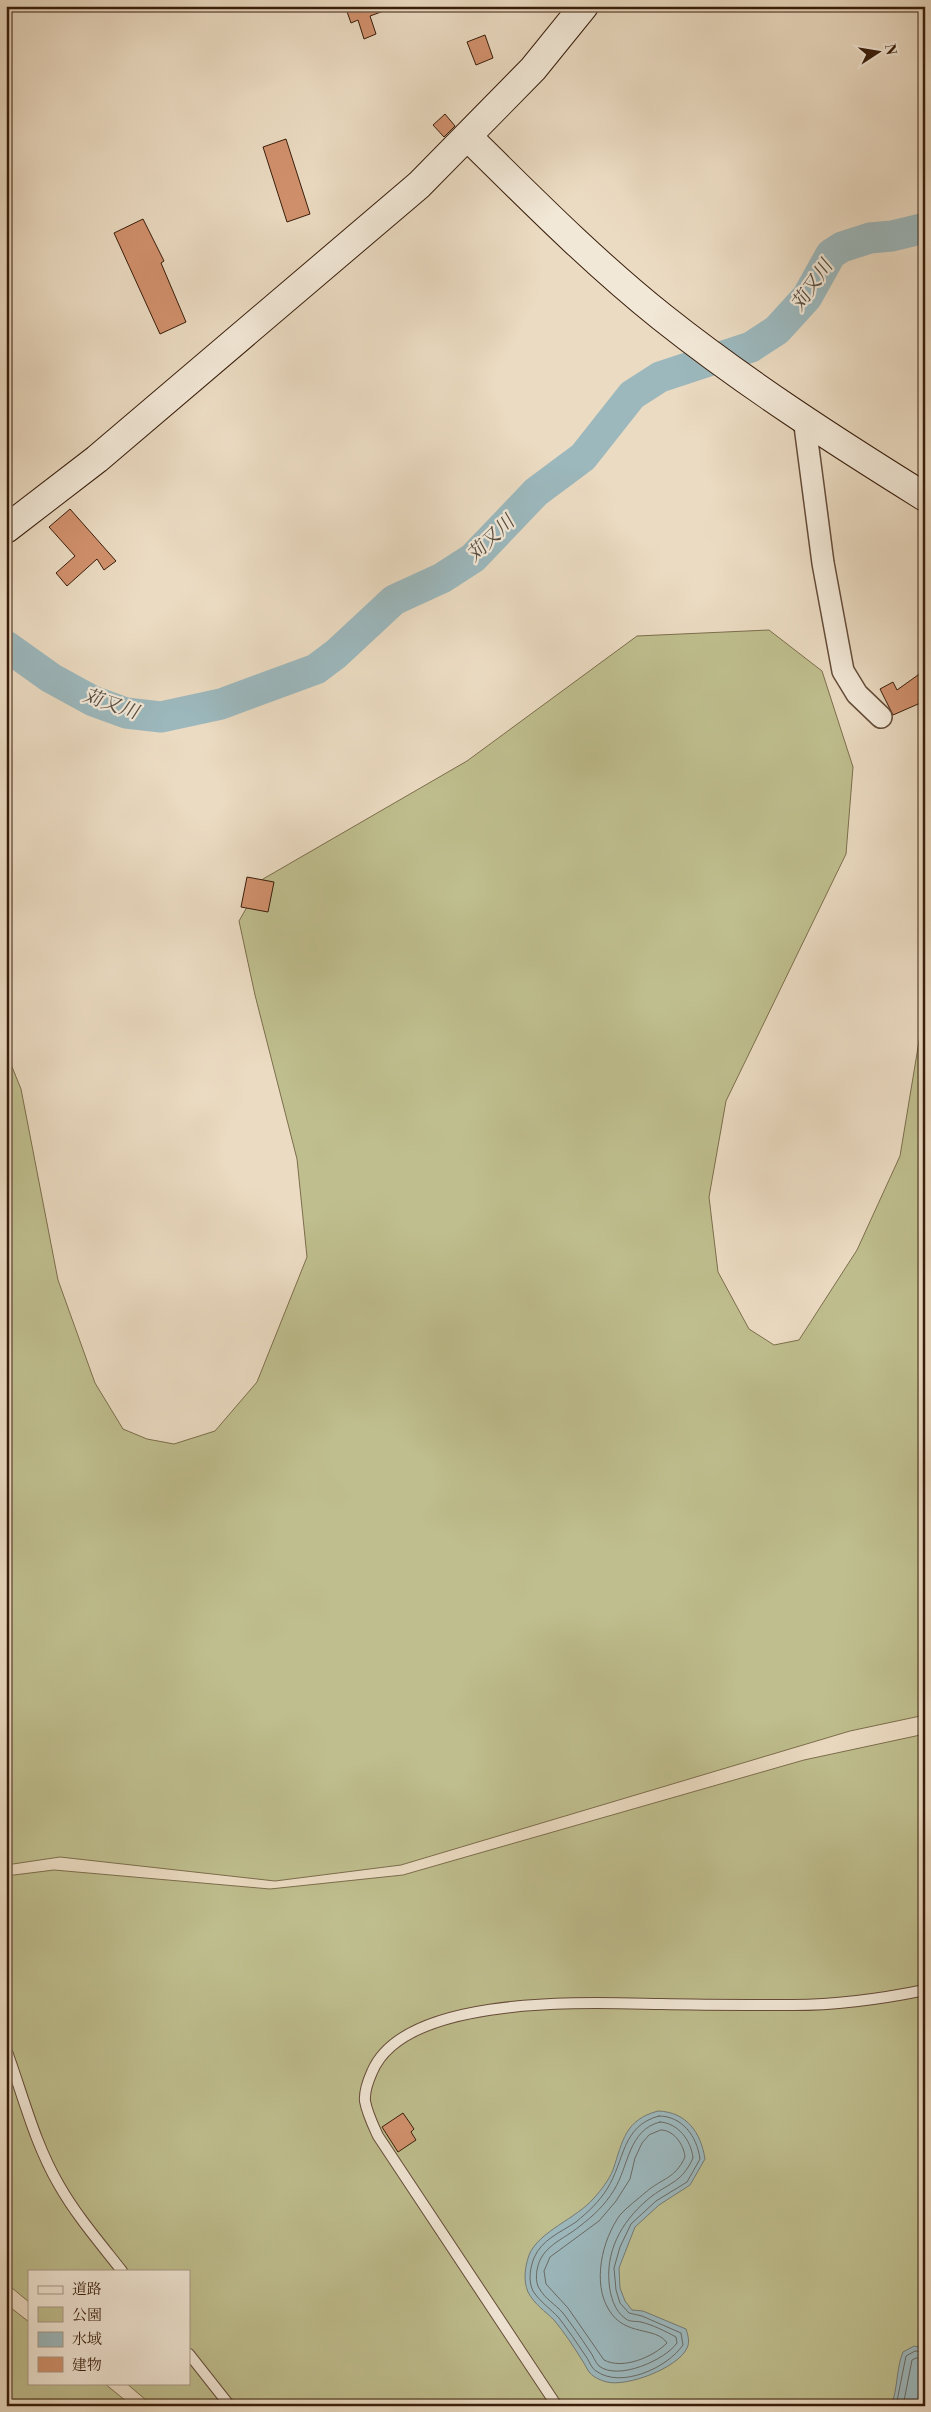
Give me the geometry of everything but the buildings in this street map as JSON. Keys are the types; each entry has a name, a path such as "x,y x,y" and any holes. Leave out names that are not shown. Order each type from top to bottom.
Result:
{"street":[{"path":"6,529 97,459 419,184 533,69 584,6"},
{"path":"468,136 567,234 661,316 697,344 804,418 925,497"},
{"path":"804,418 823,563 842,671 858,694 881,717"}],"lane":[{"path":"557,2406 375,2130 365,2100 367,2084 375,2064 386,2050 408,2035 432,2024 458,2016 503,2008 593,2003 797,2005 851,2002 925,1990"},
{"path":"6,2049 29,2119 58,2183 72,2205 121,2270"},
{"path":"190,2355 230,2406"}],"green space":[{"path":"769,630 822,671 853,767 846,854 726,1101 709,1197 718,1272 749,1329 774,1345 799,1340 857,1250 900,1156 925,1005 925,1715 850,1731 401,1865 275,1881 60,1857 6,1865 6,1052 21,1089 58,1280 95,1383 123,1429 147,1439 174,1444 215,1431 257,1382 307,1257 297,1159 255,995 239,921 263,879 467,761 637,636"},
{"path":"925,1734 925,2406 153,2406 127,2384 190,2384 190,2270 28,2270 28,2301 6,2283 6,1876 54,1870 270,1889 403,1875 804,1760"},
{"path":"6,2304 28,2321 28,2384 105,2384 132,2406 6,2406"}],"water":[{"path":"658,2111 677,2115 691,2126 700,2141 705,2159 690,2185 659,2205 635,2227 619,2268 620,2288 625,2301 632,2310 643,2311 686,2329 688,2343 682,2355 663,2369 627,2382 607,2382 598,2379 590,2373 558,2325 530,2296 525,2283 526,2264 529,2255 541,2239 578,2212 602,2188 611,2174 623,2141 632,2126 638,2120"},
{"path":"914,2346 925,2348 925,2406 891,2406 903,2352"}],"waterway":[{"name":"苅又川","path":"6,646 51,678 93,701 126,713 161,717 221,704 316,669 336,654 394,600 442,578 473,558 536,492 583,457 632,395 660,377 751,347 777,330 807,297 831,254 842,247 870,238 892,236 925,228"}]}
